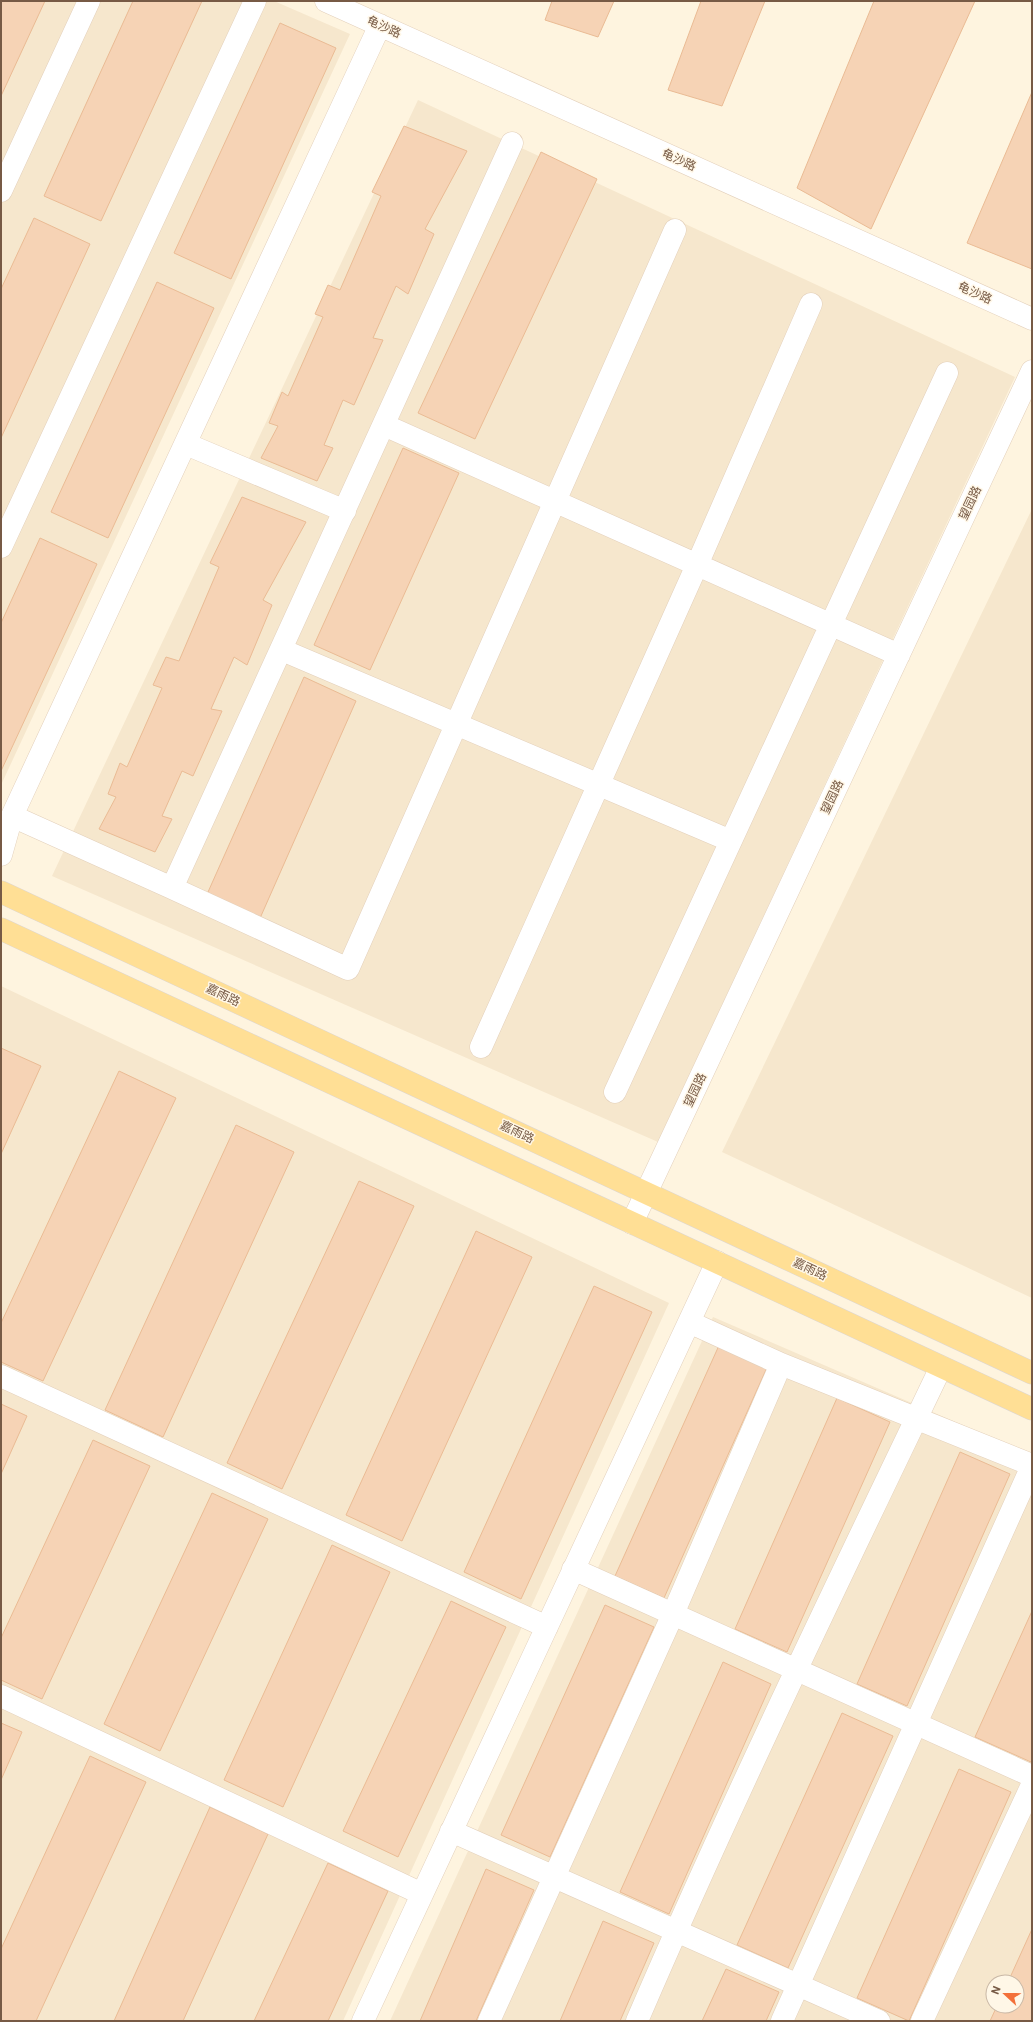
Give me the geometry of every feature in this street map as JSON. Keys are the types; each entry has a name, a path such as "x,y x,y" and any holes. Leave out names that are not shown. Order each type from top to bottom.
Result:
{"main road":[{"name":"嘉雨路","path":"1,892 1032,1373"},
{"path":"1,929 1032,1409"}],"street":[{"path":"1,192 89,1"},
{"path":"1,547 255,1"},
{"name":"龟沙路","path":"326,1 1032,319"},
{"path":"1,855 12,816 380,26"},
{"path":"172,888 282,650 512,143"},
{"path":"12,816 348,969 675,230"},
{"path":"481,1047 697,565 811,304"},
{"name":"望园路","path":"632,1223 1032,371"},
{"path":"615,1092 948,373"},
{"path":"384,425 899,655"},
{"path":"186,444 345,510"},
{"path":"282,650 732,841"},
{"path":"363,2021 717,1262"},
{"path":"689,1322 781,1364 916,1420 1032,1465 782,2021"},
{"path":"489,2021 672,1614 781,1364"},
{"path":"637,2021 676,1931 796,1670 941,1367"},
{"path":"1,1376 547,1627"},
{"path":"573,1569 1032,1776"},
{"path":"1,1696 422,1894"},
{"path":"922,2021 1032,1785"},
{"path":"451,1831 879,2021"}],"shaded area":[{"path":"1,1 274,1 350,34 1,785"},
{"path":"418,100 1015,377 658,1142 52,876"},
{"path":"1032,509 1032,1298 722,1152"},
{"path":"1,986 669,1303 343,2021 1,2021"},
{"path":"713,1317 1032,1455 1032,2021 390,2021"}],"building":[{"path":"1,1 45,1 1,96"},
{"path":"133,1 202,1 101,221 44,196"},
{"path":"552,1 614,1 598,37 545,20"},
{"path":"701,1 765,1 722,106 668,90"},
{"path":"874,1 975,1 871,229 797,188"},
{"path":"280,23 336,48 231,279 174,253"},
{"path":"1032,92 1032,269 967,243"},
{"path":"404,126 467,151 425,229 434,234 408,294 396,286 373,338 383,340 354,405 343,400 324,445 333,448 317,481 261,458 278,426 269,423 282,392 288,396 323,317 315,314 328,285 340,290 381,196 372,192"},
{"path":"541,152 597,179 475,439 418,413"},
{"path":"34,218 90,244 1,438 1,289"},
{"path":"157,282 214,308 108,538 51,512"},
{"path":"403,448 459,473 370,670 314,645"},
{"path":"242,497 306,522 263,600 272,605 247,665 234,657 211,709 222,711 193,776 182,771 162,816 172,819 155,852 99,829 116,797 108,794 120,763 127,767 162,688 153,685 166,657 179,661 219,567 210,563"},
{"path":"40,538 97,564 1,771 1,623"},
{"path":"304,677 356,701 257,925 204,901"},
{"path":"1,1048 41,1066 1,1154"},
{"path":"119,1071 176,1098 43,1381 1,1362 1,1323"},
{"path":"236,1125 294,1152 163,1437 105,1410"},
{"path":"359,1181 414,1206 282,1489 227,1463"},
{"path":"476,1231 532,1257 402,1541 346,1515"},
{"path":"594,1286 652,1312 521,1599 464,1572"},
{"path":"721,1341 769,1363 664,1598 615,1576"},
{"path":"837,1398 890,1422 787,1652 735,1629"},
{"path":"1,1404 27,1416 1,1474"},
{"path":"93,1440 150,1466 42,1699 1,1680 1,1638"},
{"path":"960,1452 1010,1474 907,1706 857,1684"},
{"path":"212,1493 268,1519 160,1751 104,1724"},
{"path":"332,1545 390,1572 283,1807 224,1780"},
{"path":"451,1601 506,1627 398,1857 343,1831"},
{"path":"605,1605 654,1627 550,1857 501,1835"},
{"path":"1032,1611 1032,1759 1031,1762 975,1737"},
{"path":"723,1662 771,1684 669,1914 620,1892"},
{"path":"842,1713 893,1736 788,1968 737,1945"},
{"path":"1,1723 22,1732 1,1780"},
{"path":"90,1756 146,1782 36,2021 1,2021 1,1949"},
{"path":"959,1769 1011,1792 909,2021 857,1998"},
{"path":"210,1807 268,1834 183,2021 114,2021"},
{"path":"328,1863 388,1891 328,2021 254,2021"},
{"path":"486,1869 534,1890 476,2021 420,2021"},
{"path":"603,1921 654,1943 620,2021 560,2021"},
{"path":"1032,1929 1032,2021 990,2021 993,2014 1025,2014 1025,1974 1012,1974"},
{"path":"726,1969 779,1992 766,2021 702,2021"}]}
